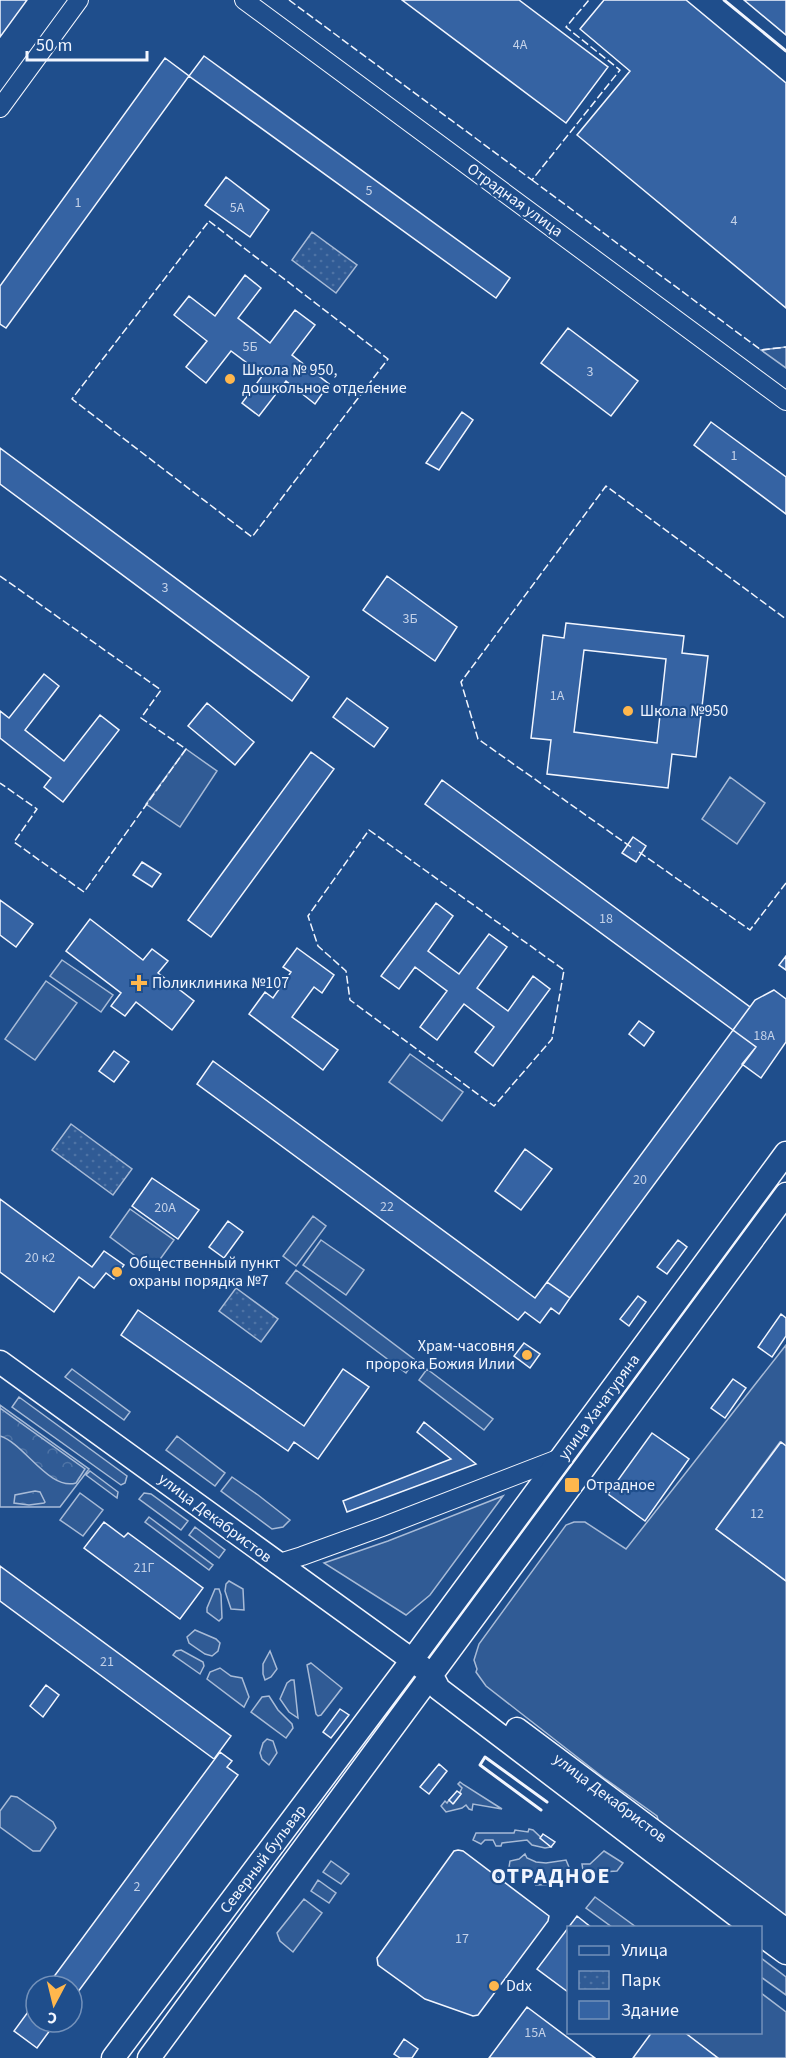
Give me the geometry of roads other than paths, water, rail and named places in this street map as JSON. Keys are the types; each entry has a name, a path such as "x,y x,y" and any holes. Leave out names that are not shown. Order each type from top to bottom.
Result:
{"main road":[{"name":"улица Хачатуряна","path":"412,1660 786,1153"},
{"name":"улица Хачатуряна","path":"431,1674 786,1194"},
{"name":"улица Декабристов","path":"0,1362 431,1674 439,1689 750,1926"},
{"name":"Северный бульвар","path":"113,2058 412,1660"},
{"name":"улица Декабристов","path":"431,1674 448,1677 786,1930"},
{"name":"Северный бульвар","path":"149,2058 431,1674"},
{"path":"762,1935 786,1953"}],"street":[{"path":"0,108 79,0"},
{"name":"Отрадная улица","path":"244,0 786,401"},
{"path":"276,1564 302,1557 563,1457"}],"place":[{"name":"Школа № 950, дошкольное отделение","path":"230,379"},
{"name":"Школа №950","path":"628,711"},
{"name":"Поликлиника №107","path":"139,983"},
{"name":"Общественный пункт охраны порядка №7","path":"117,1272"},
{"name":"Храм-часовня пророка Божия Илии","path":"527,1355"},
{"name":"Отрадное","path":"572,1485"},
{"name":"Ddx","path":"494,1986"}],"district":[{"name":"ОТРАДНОЕ","path":"551,1876"}]}
